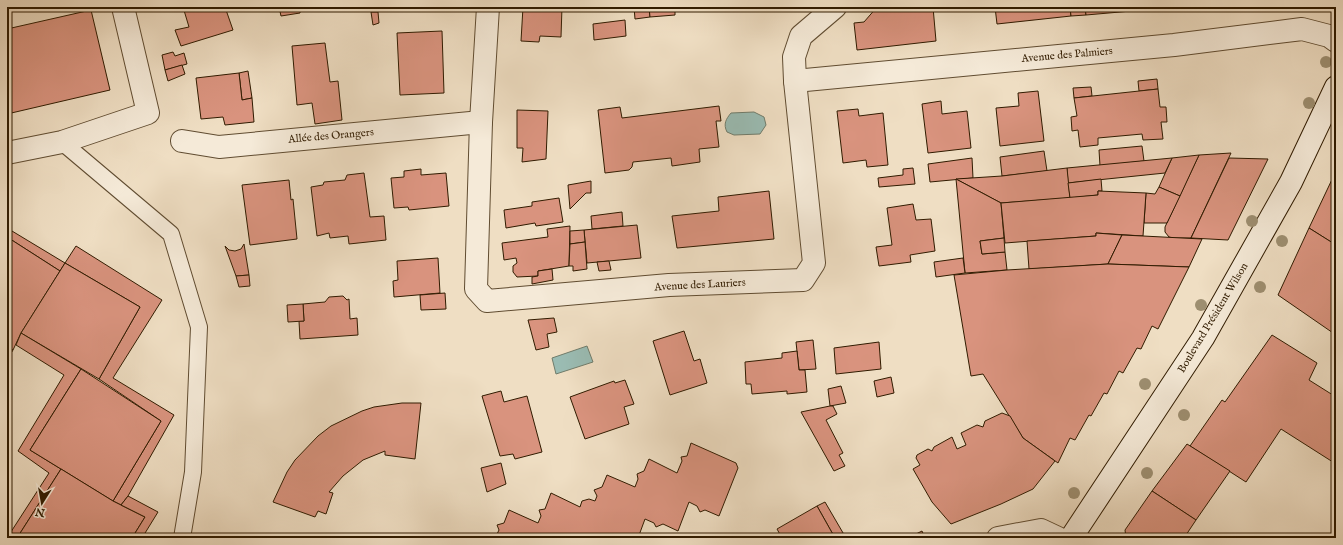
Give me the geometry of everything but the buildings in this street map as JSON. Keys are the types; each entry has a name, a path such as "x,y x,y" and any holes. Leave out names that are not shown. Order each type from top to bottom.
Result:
{"street":[{"path":"7,153 62,142 148,113 123,7"},
{"path":"481,122 488,7"},
{"name":"Avenue des Lauriers","path":"481,122 476,289 487,301 669,285 803,280 814,263 795,81 794,57 801,36 835,7"},
{"name":"Avenue des Palmiers","path":"795,81 1174,45 1302,29 1329,36 1336,41"},
{"name":"Boulevard Président Wilson","path":"1071,538 1203,338 1291,182 1336,87"},
{"name":"Allée des Orangers","path":"182,141 219,147 481,122"},
{"path":"998,538 1041,530 1058,538"}],"lane":[{"path":"62,142 171,234 199,327 194,472 182,538"}],"water":[{"path":"754,112 764,117 766,125 760,134 734,135 727,132 725,126 731,113"},
{"path":"587,346 593,362 556,374 552,358"}]}
